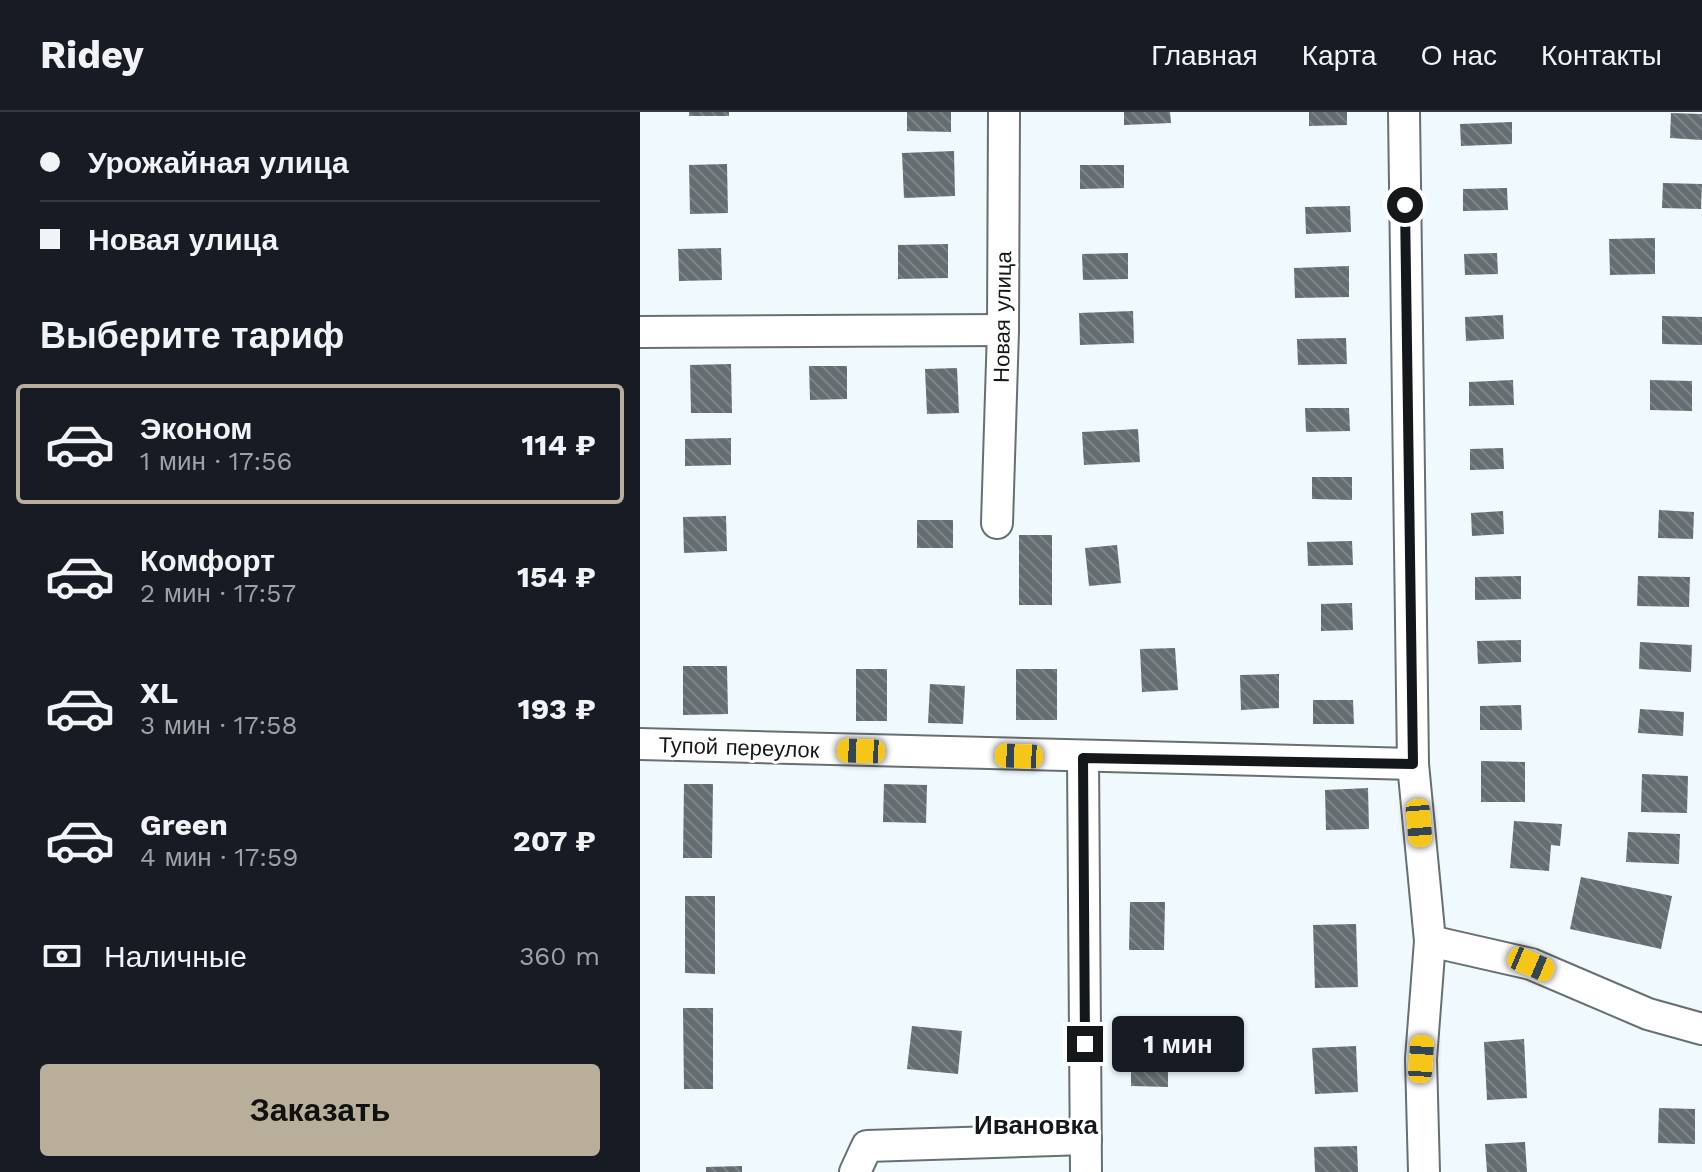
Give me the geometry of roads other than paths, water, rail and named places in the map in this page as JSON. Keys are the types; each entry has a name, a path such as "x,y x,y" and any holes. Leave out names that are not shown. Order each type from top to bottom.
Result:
{"street":[{"name":"Новая улица","path":"997,523 1003,330 1004,112"},
{"path":"1404,112 1413,764 1430,941 1421,1059 1424,1172"},
{"path":"640,332 1003,330"},
{"name":"Тупой переулок","path":"640,744 1083,758 1413,764"},
{"path":"1083,758 1086,1172"},
{"path":"1430,941 1531,964 1648,1014 1702,1029"},
{"path":"855,1172 867,1146 1086,1139"}],"district":[{"name":"Ивановка","path":"1036,1125"}]}
